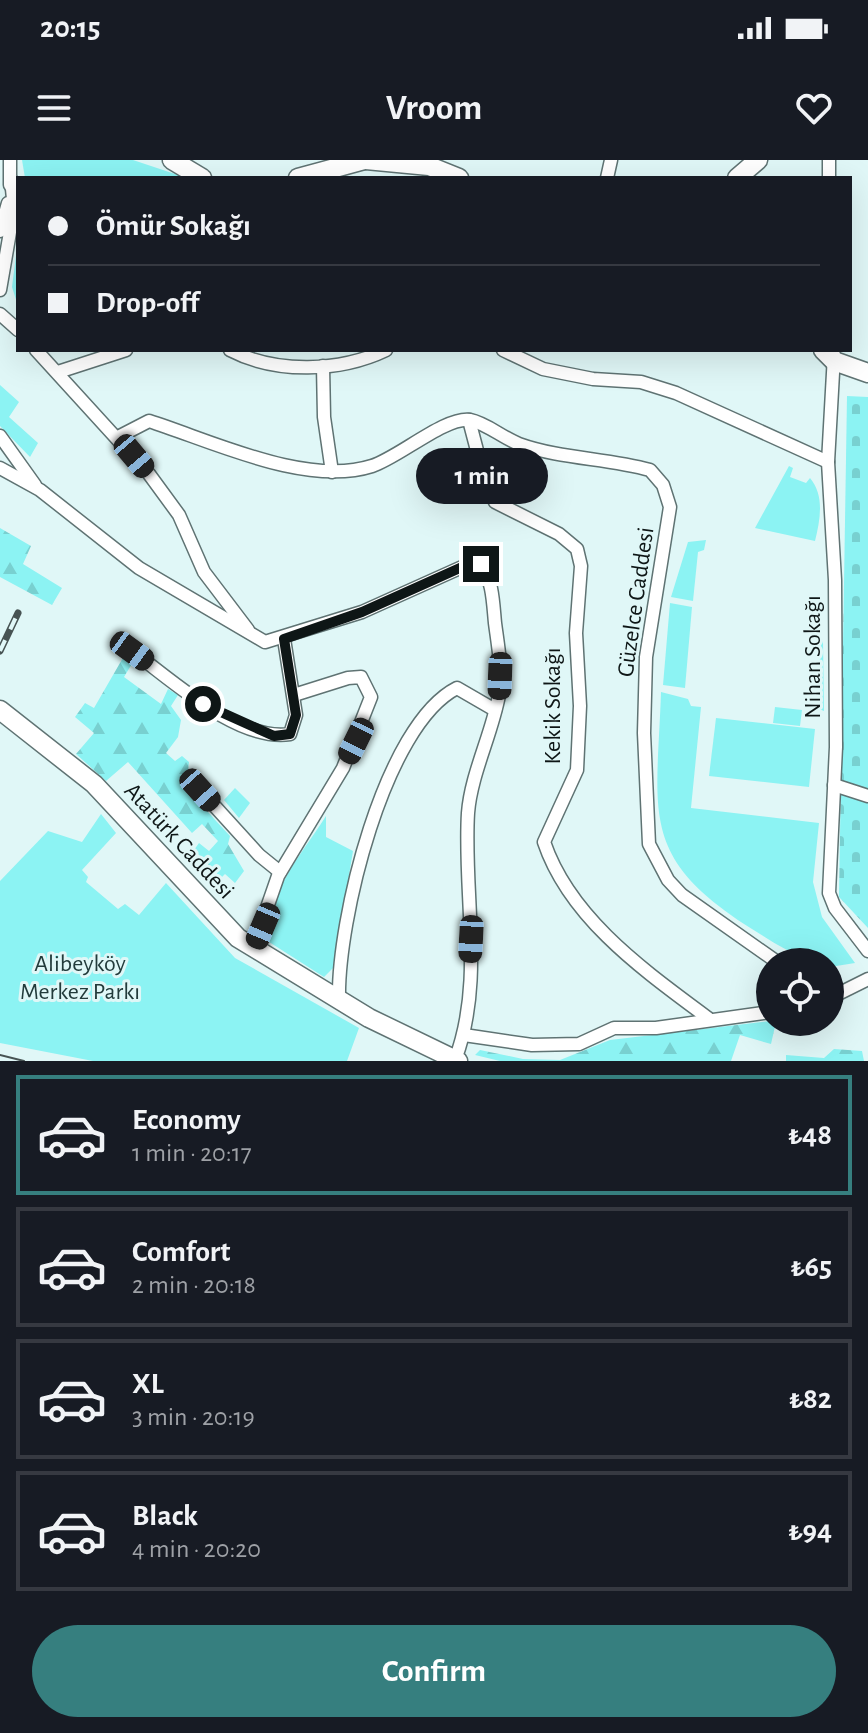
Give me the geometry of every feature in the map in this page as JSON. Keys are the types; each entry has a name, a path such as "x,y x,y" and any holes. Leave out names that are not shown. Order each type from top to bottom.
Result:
{"main road":[{"path":"172,160 199,176"},
{"path":"305,176 365,160 429,166 454,176"},
{"path":"739,176 758,160"},
{"path":"830,354 868,373"},
{"name":"Atatürk Caddesi","path":"0,710 94,784 216,917 253,948 339,1000 456,1060"}],"street":[{"path":"0,290 14,209 10,160"},
{"path":"0,231 11,179"},
{"path":"0,314 16,328"},
{"path":"38,352 118,437 179,515 204,572 250,633"},
{"path":"58,372 120,352"},
{"path":"237,352 290,367 323,366 370,358 382,352"},
{"path":"507,352 543,369 593,379 641,382 676,393 828,462"},
{"name":"Nihan Sokağı","path":"830,354 828,462 835,580 834,785 829,893 835,908 868,951"},
{"path":"323,366 324,417 332,472"},
{"path":"118,437 149,421 285,465 332,472 369,467 398,456 447,425 469,420"},
{"name":"Güzelce Caddesi","path":"469,420 519,444 650,470 663,485 670,507 669,523 646,657 644,733 649,844 668,880 682,895 757,948"},
{"name":"Kekik Sokağı","path":"469,420 485,481 495,502 559,534 577,549 581,566 576,633 580,706 577,770 544,842 550,861 595,924 646,972 708,1018"},
{"path":"0,436 40,490"},
{"path":"0,468 40,490 139,568 265,642 284,639 362,612 471,563 481,564 491,589 500,694 469,808 467,850 472,920 464,1035 456,1060"},
{"path":"132,651 203,704 274,736 290,734 296,715 284,639"},
{"path":"253,948 280,872 343,768 371,697 361,677 348,678 294,695"},
{"path":"339,1000 338,973 357,868 408,739 439,697 457,688 495,710"},
{"path":"834,785 868,796"},
{"path":"200,790 259,855 280,872"},
{"path":"844,989 868,979"},
{"path":"464,1035 532,1045 579,1044 614,1028 656,1028 756,1013"}],"green space":[{"path":"22,160 133,160 181,176 25,176"},
{"path":"16,256 16,300 12,287"},
{"path":"0,385 19,402 9,417 38,443 30,457 0,426"},
{"path":"847,396 868,397 868,928 839,897"},
{"path":"789,466 793,468 790,477 806,483 810,478 818,492 820,517 815,541 755,528"},
{"path":"0,528 31,546 23,564 62,588 52,605 0,577"},
{"path":"706,540 704,550 698,552 693,601 671,597 688,542"},
{"path":"670,603 692,607 685,688 663,685"},
{"path":"823,641 824,711 819,709 820,644"},
{"path":"124,656 133,662 124,677 161,704 168,689 178,695 171,706 181,720 178,737 166,753 175,761 182,756 189,762 195,793 230,836 228,844 244,871 235,883 225,874 221,878 194,850 199,843 209,851 218,841 202,824 192,833 128,762 106,781 76,754 94,733 75,717 85,703 94,708"},
{"path":"661,692 688,699 691,706 701,707 691,808 819,823 813,882 822,917 855,963 844,965 844,948 784,948 715,903 689,879 672,855 662,829 658,770"},
{"path":"775,707 802,710 800,726 773,723"},
{"path":"716,718 815,729 809,787 709,776"},
{"path":"235,788 250,803 239,818 224,800"},
{"name":"Alibeyköy Merkez Parkı","path":"101,814 116,833 82,870 88,877 86,882 118,909 125,904 139,915 166,883 235,958 359,1028 347,1061 93,1061 0,1043 0,881 48,831 82,842"},
{"path":"326,816 326,837 353,851 334,967 324,977 266,940 281,887"},
{"path":"756,1023 756,1036 773,1036 771,1044 740,1035 731,1061 500,1061 475,1055 480,1050 523,1059 560,1060 610,1040"},
{"path":"834,1049 862,1051 864,1061 786,1061 786,1055 824,1058"}],"tram line":[{"path":"0,1055 24,1061"}],"railway":[{"path":"0,651 18,613"}],"route":[{"path":"203,704 274,736 290,734 296,715 284,639 362,612 471,563 481,564"}]}
